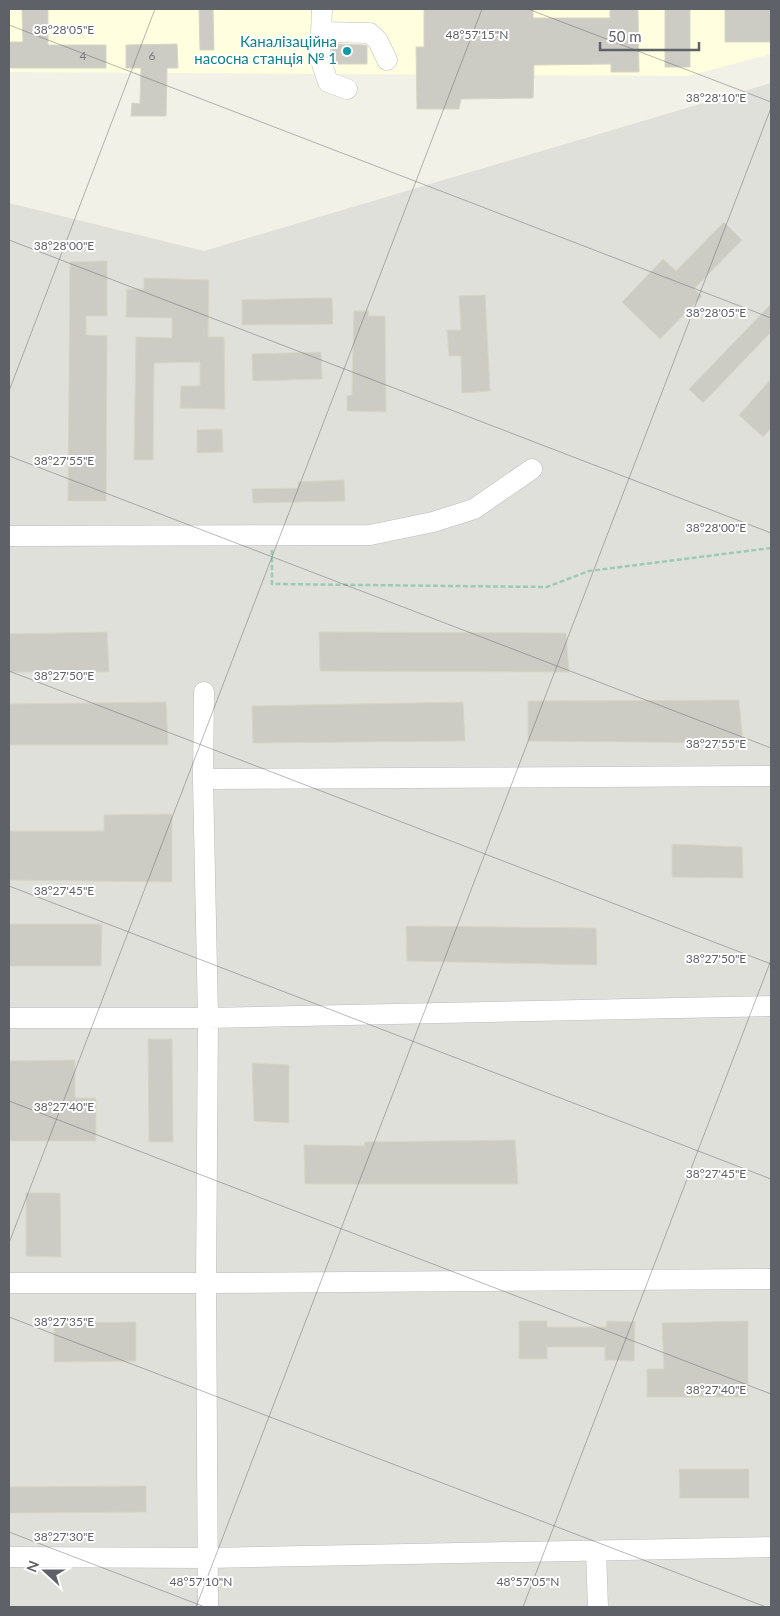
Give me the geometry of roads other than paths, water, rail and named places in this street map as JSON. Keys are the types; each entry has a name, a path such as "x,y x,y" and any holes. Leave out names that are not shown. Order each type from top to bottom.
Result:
{"street":[{"path":"322,9 320,58 328,82 347,88"},
{"path":"321,32 370,34 378,41 387,60"},
{"path":"9,536 370,535 433,522 474,509 532,469"},
{"path":"204,692 203,779 208,1018 206,1283 208,1607"},
{"path":"203,779 771,776"},
{"path":"9,1018 208,1018 771,1006"},
{"path":"9,1283 771,1279"},
{"path":"9,1557 208,1558 771,1547"},
{"path":"596,1551 598,1607"}],"place":[{"name":"Каналізаційна насосна станція № 1","path":"347,51"}]}
